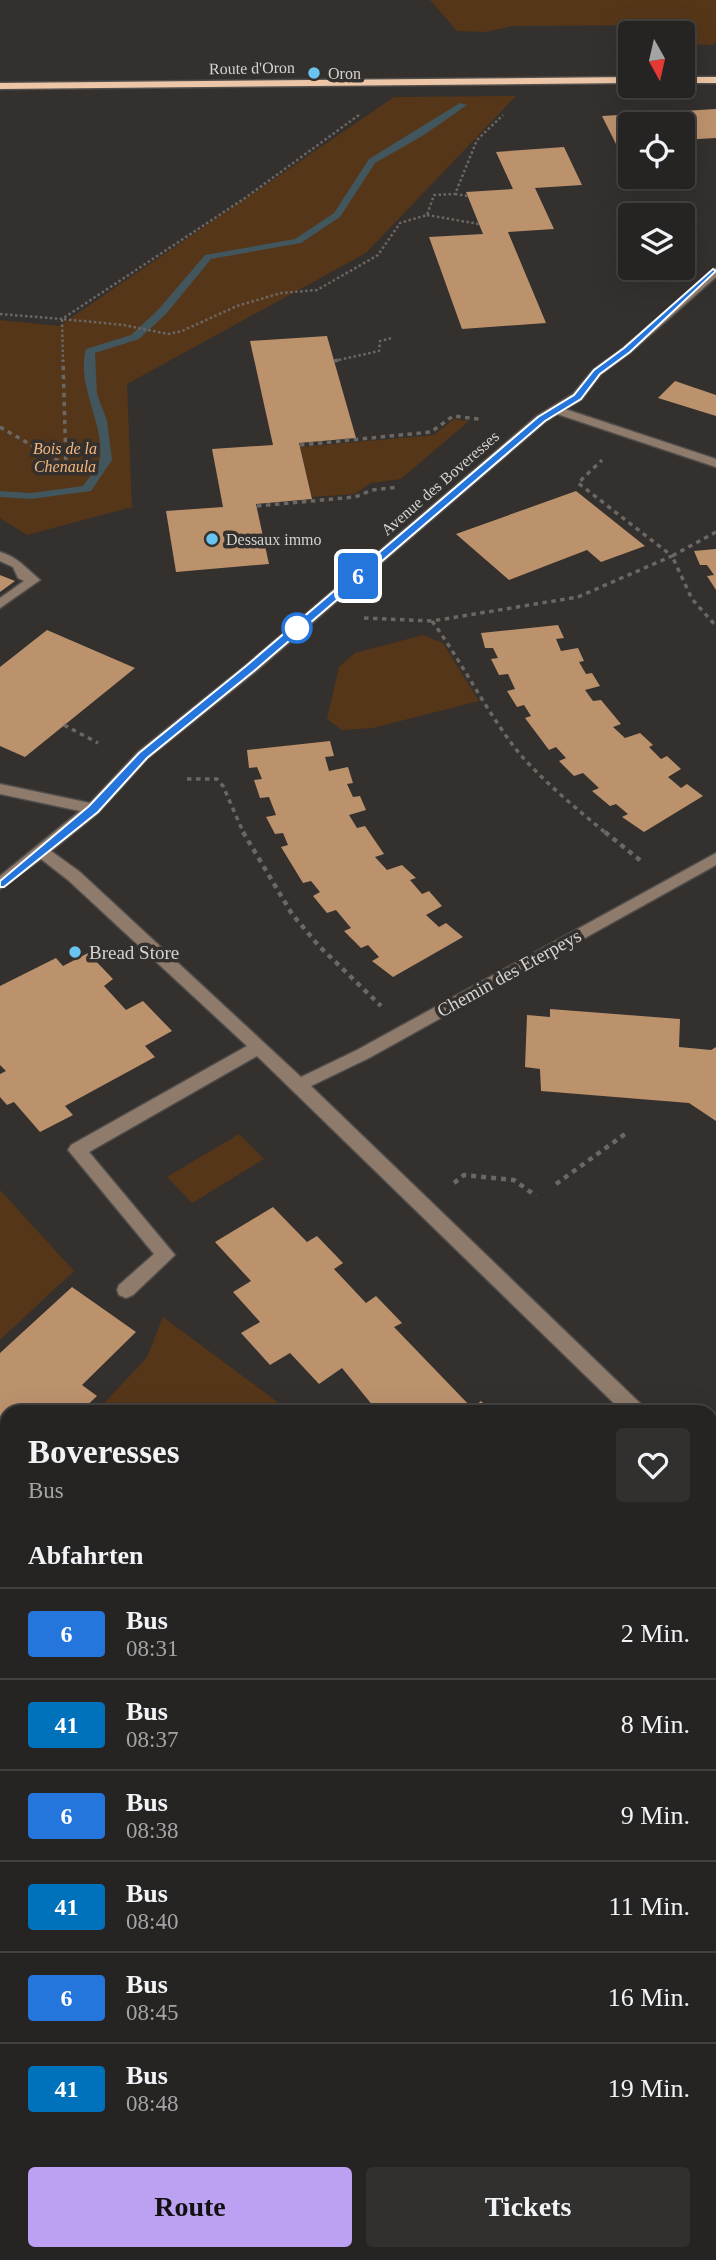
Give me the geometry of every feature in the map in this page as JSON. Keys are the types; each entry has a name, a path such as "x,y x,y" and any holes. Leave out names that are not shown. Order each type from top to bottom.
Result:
{"main road":[{"name":"Route d'Oron","path":"0,86 618,80"},
{"path":"695,80 716,80"}],"street":[{"name":"Avenue des Boveresses","path":"0,884 93,809 143,755 250,669 541,419 578,397 597,372 627,350 716,271"},
{"path":"556,410 716,463"},
{"path":"0,556 18,565 23,575 33,580 0,604"},
{"path":"0,789 93,809"},
{"path":"40,852 74,876 260,1047 629,1405"},
{"name":"Chemin des Eterpeys","path":"299,1085 409,1028 716,858"},
{"path":"126,1290 166,1255 77,1150 260,1047"}],"path":[{"path":"62,319 245,198 403,82"},
{"path":"455,194 477,140 512,108"},
{"path":"427,215 433,195 468,195"},
{"path":"0,314 124,325 168,334 182,331 237,306 281,293 317,290 378,255 400,223 427,215 479,224"},
{"path":"0,427 66,465 62,319"},
{"path":"334,361 379,351 380,341 392,338"},
{"path":"299,445 431,432 453,416 479,419"},
{"path":"628,434 578,483 672,555 692,599 716,626"},
{"path":"257,506 355,497 372,490 399,487"},
{"path":"360,616 370,620 432,621 578,597 716,532"},
{"path":"432,621 458,656 513,746 574,807 670,884"},
{"path":"64,725 98,743"},
{"path":"187,779 216,779 223,786 240,827 292,914 319,946 409,1028"},
{"path":"556,1184 625,1134"},
{"path":"445,1189 464,1175 514,1180 536,1196"}],"green space":[{"path":"430,0 716,0 716,42 712,45 695,44 695,21 618,21 618,25 513,26 486,32 457,31"},
{"name":"Bois de la Chenaula","path":"516,96 366,253 127,384 132,507 27,535 0,518 0,320 59,326 394,97"},
{"path":"454,419 469,421 401,479 371,483 355,494 312,497 300,447 434,435"},
{"path":"423,635 443,643 479,701 373,728 342,730 327,719 339,667 355,653"},
{"path":"239,1134 264,1159 192,1203 167,1177"},
{"path":"0,1190 74,1271 0,1340"},
{"path":"163,1317 282,1405 102,1405 147,1357"}],"building":[{"path":"716,109 716,138 695,139 695,112 667,112"},
{"path":"618,115 618,144 616,144 602,116"},
{"path":"564,147 582,185 535,188 554,229 508,232 546,323 462,329 429,237 483,234 466,192 513,189 496,152"},
{"path":"327,336 356,438 299,443 312,499 256,504 269,564 176,572 166,511 223,507 212,449 273,445 250,341"},
{"path":"675,381 716,395 716,416 658,398"},
{"path":"576,491 645,546 601,562 587,550 509,580 456,534"},
{"path":"716,549 716,590 707,576 714,575 707,565 700,565 694,551"},
{"path":"0,575 15,581 0,592"},
{"path":"558,625 564,638 556,639 561,651 578,648 584,661 579,662 586,674 592,673 600,686 585,690 593,701 601,700 621,724 613,727 625,738 640,733 653,745 649,747 661,759 667,756 681,769 668,777 681,788 687,784 703,796 644,832 622,817 628,814 616,804 610,806 592,791 599,788 583,773 574,776 559,761 566,758 556,747 549,750 525,718 531,716 524,705 517,707 507,691 515,689 508,674 499,675 491,659 498,658 493,648 485,648 481,633"},
{"path":"47,630 135,668 25,757 0,746 0,667"},
{"path":"330,741 334,756 325,757 329,771 348,767 353,783 347,784 353,797 360,796 366,810 349,815 357,828 365,826 384,854 375,857 387,870 402,865 416,878 410,880 422,894 429,891 442,906 426,915 439,927 446,923 463,937 393,977 372,961 379,957 368,945 361,948 344,931 351,928 336,910 327,913 313,896 320,892 311,881 303,883 281,847 288,845 283,833 275,834 266,817 276,815 269,797 260,798 254,780 262,779 257,767 249,768 247,750"},
{"path":"88,953 113,979 104,986 126,1010 143,1001 172,1031 145,1046 155,1057 65,1106 73,1115 40,1132 14,1102 7,1105 0,1097 0,1074 6,1071 0,1065 0,986 56,958 63,966"},
{"path":"550,1009 680,1019 679,1047 711,1050 716,1047 716,1121 689,1103 541,1091 540,1069 525,1067 527,1015 550,1017"},
{"path":"273,1207 307,1242 317,1236 343,1263 334,1269 366,1303 376,1296 402,1323 394,1327 469,1405 372,1405 342,1368 319,1384 290,1353 270,1365 241,1333 260,1322 233,1292 251,1281 215,1242"},
{"path":"72,1287 136,1332 82,1385 97,1396 87,1405 0,1405 0,1353"}],"waterway":[{"path":"0,494 31,496 87,489 106,460 102,421 92,394 90,351 135,337 162,312 208,257 298,241 337,215 372,161 463,105"}],"bus line":[{"name":"6","path":"0,884 93,809 143,755 250,669 541,419 578,397 597,372 627,350 716,271"}],"place":[{"name":"Oron","path":"314,73"},
{"name":"Dessaux immo","path":"212,539"},
{"name":"Bread Store","path":"75,952"}]}
